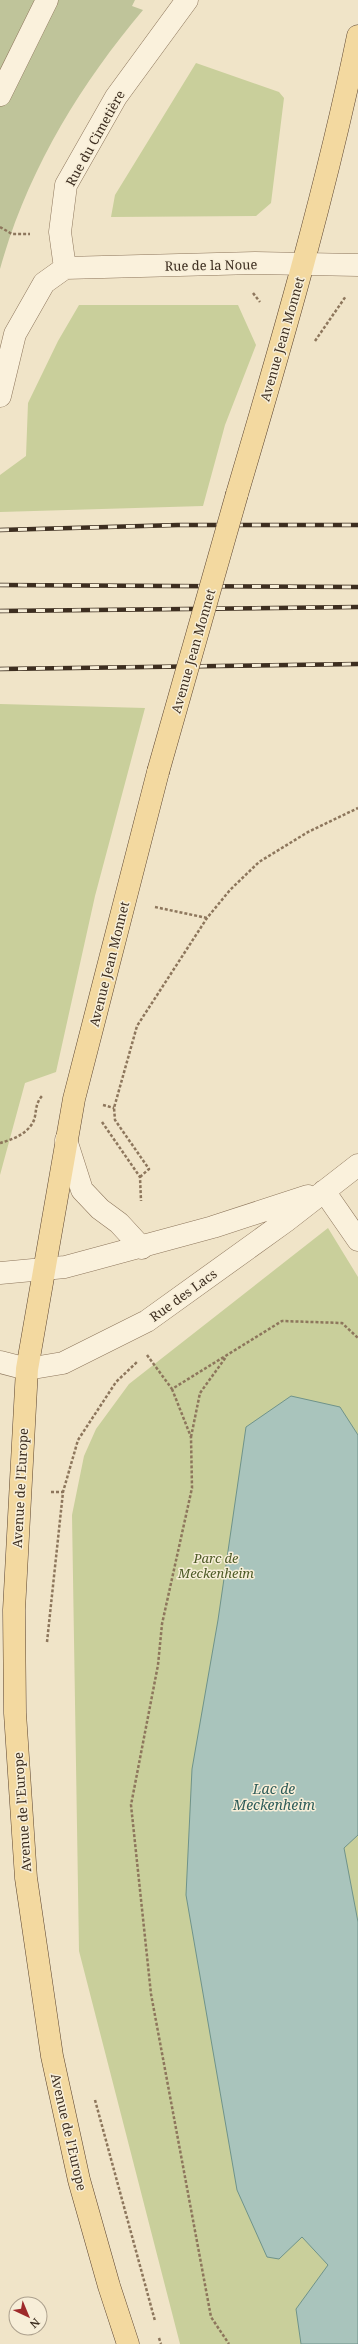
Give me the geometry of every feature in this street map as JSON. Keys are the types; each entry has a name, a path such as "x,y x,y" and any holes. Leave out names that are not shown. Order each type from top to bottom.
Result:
{"main road":[{"name":"Avenue Jean Monnet","path":"44,1270 74,1099 158,772 304,263 341,118 358,36"},
{"name":"Avenue de l'Europe","path":"44,1270 27,1369 14,1610 15,1714 26,1878 52,2056 79,2180 108,2286 128,2344"}],"street":[{"path":"0,95 47,0"},
{"name":"Rue du Cimetière","path":"65,268 60,232 66,185 116,97 187,0"},
{"name":"Rue de la Noue","path":"65,268 304,263 358,265"},
{"path":"0,396 15,334 44,283 65,268"},
{"path":"66,1140 82,1190 100,1209 119,1223 142,1248"},
{"name":"Rue des Lacs","path":"27,1369 63,1363 147,1320 358,1165"},
{"path":"324,1191 358,1240"},
{"name":"Rue des Lacs","path":"0,1274 65,1267 142,1248 324,1191"},
{"path":"0,1362 27,1369"}],"path":[{"path":"0,227 12,234 35,234"},
{"path":"285,332 315,341 348,290"},
{"path":"247,292 254,293 261,304"},
{"path":"102,1118 102,1125 140,1177 149,1169 115,1120 114,1108 137,1026 207,918 230,890 259,862 308,832 358,808"},
{"path":"152,907 207,918"},
{"path":"0,1143 15,1139 32,1124 37,1102 45,1092"},
{"path":"102,1112 101,1105 114,1108"},
{"path":"172,1389 282,1321 342,1323 358,1338"},
{"path":"46,1646 63,1492 78,1440 116,1382 146,1353 172,1389 191,1438"},
{"path":"226,1356 200,1394 191,1438 192,1488 162,1624 158,1665 131,1805 151,1994 211,2317 229,2344"},
{"path":"94,2098 157,2329"},
{"path":"159,2336 161,2344"}],"green space":[{"path":"0,0 135,0 132,6 143,10 97,69 77,100 40,164 11,233 0,269"},
{"path":"196,63 279,92 284,98 271,203 256,216 111,217 115,195"},
{"path":"79,305 238,305 256,345 225,425 203,506 0,512 0,475 26,456 28,403 58,341"},
{"path":"0,704 145,708 95,896 56,1072 25,1083 0,1175"},
{"name":"Parc de Meckenheim","path":"328,1228 358,1277 358,2344 180,2344 79,1951 72,1515 84,1456 96,1429 129,1384"}],"water":[{"name":"Lac de Meckenheim","path":"291,1396 340,1407 358,1435 358,1835 344,1848 358,1922 358,2344 301,2344 296,2309 328,2265 302,2237 279,2259 267,2257 237,2190 186,1895 192,1769 218,1620 246,1427"}],"railway":[{"path":"0,530 178,525 358,525"},
{"path":"0,585 358,587"},
{"path":"0,611 358,607"},
{"path":"0,669 358,664"}]}
